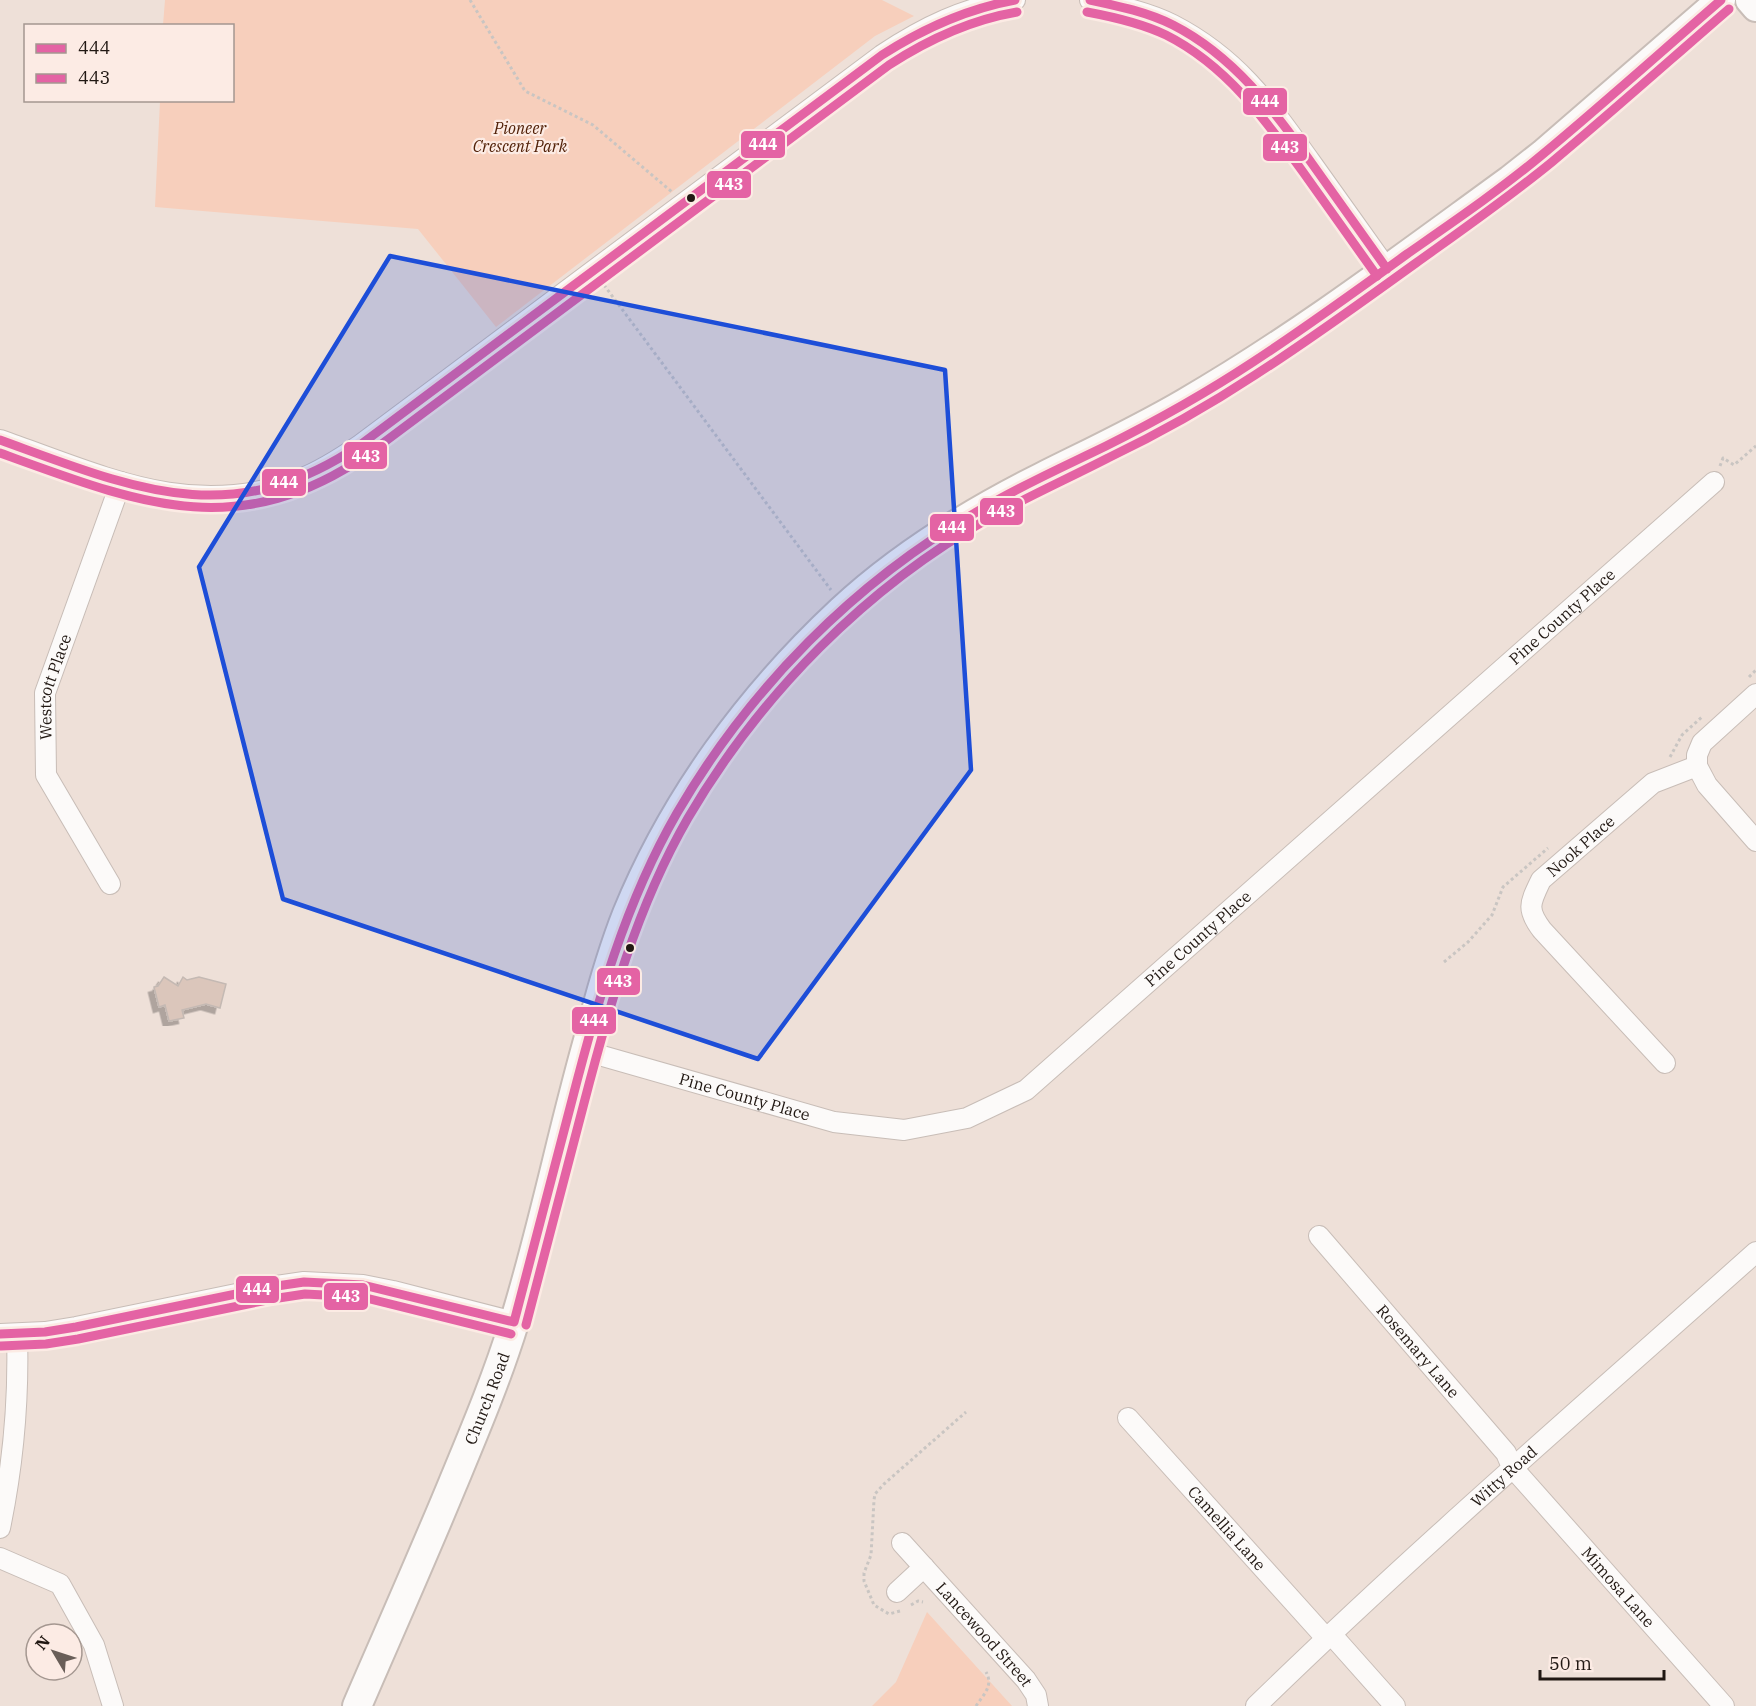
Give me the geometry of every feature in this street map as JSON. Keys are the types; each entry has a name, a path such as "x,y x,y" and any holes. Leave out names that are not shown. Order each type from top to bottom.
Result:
{"main road":[{"name":"Church Road","path":"357,1706 490,1394 514,1322 604,982 627,915 680,808 714,755 744,715 824,627 890,570 947,530 1040,478 1142,427 1234,374 1510,180 1721,0"},
{"path":"1750,0 1756,7"}],"street":[{"path":"0,440 122,482 174,495 198,497 249,494 301,479 360,445 882,54 935,23 966,10 1015,0"},
{"path":"1090,0 1144,13 1171,24 1209,47 1235,68 1274,111 1387,268"},
{"name":"Westcott Place","path":"110,884 46,775 45,693 122,482"},
{"name":"Pine County Place","path":"585,1051 834,1122 904,1130 967,1118 1026,1090 1714,482"},
{"path":"1756,694 1702,743 1697,754 1697,766 1707,785 1756,841"},
{"name":"Nook Place","path":"1665,1063 1531,916 1533,898 1541,880 1653,783 1697,766"},
{"name":"Rosemary Lane","path":"1319,1236 1506,1453 1512,1467"},
{"name":"Witty Road","path":"1256,1706 1328,1636 1512,1467 1756,1252"},
{"path":"0,1528 8,1492 18,1368 8,1334 76,1326 304,1282 363,1285 514,1322"},
{"name":"Camellia Lane","path":"1128,1418 1395,1706"},
{"name":"Mimosa Lane","path":"1512,1467 1724,1706"},
{"path":"0,1543 0,1558 60,1584 94,1645 113,1706"},
{"name":"Lancewood Street","path":"902,1543 1026,1680 1036,1695 1038,1706"},
{"name":"Lancewood Street","path":"897,1592 924,1567"}],"path":[{"path":"470,0 525,91 593,124 684,203"},
{"path":"593,270 832,591"},
{"path":"1714,482 1723,458 1734,465 1756,446"},
{"path":"923,1602 918,1601 889,1614 874,1605 868,1594 864,1581 871,1555 873,1500 884,1484 966,1412"},
{"path":"976,1706 989,1687 990,1679 986,1672"}],"highlighted area":[{"path":"390,256 945,370 971,770 758,1059 283,899 199,567"}],"green space":[{"name":"Pioneer Crescent Park","path":"165,0 882,0 914,16 875,36 496,327 418,229 155,207 160,102 234,102 234,24 163,24"},
{"path":"927,1612 1012,1706 872,1706 896,1682"}],"building":[{"path":"164,977 178,986 183,977 187,980 199,977 226,984 220,1008 206,1004 182,1010 184,1018 169,1021 165,1005 159,1007 154,987 158,986"}],"transit line":[{"name":"444","path":"0,440 138,486 181,493 224,495 268,488 313,472 360,445 882,55 914,36 962,14 1015,0"},
{"name":"444","path":"1090,0 1163,20 1195,38 1234,68 1283,124 1387,269"},
{"name":"444","path":"514,1322 591,1029 627,918 642,882 677,813 737,723 772,681 848,604 934,538 1011,493 1125,436 1217,385 1311,323 1476,206 1543,154 1721,0"},
{"name":"443","path":"526,1325 603,1032 626,959 653,887 688,818 717,773 748,729 783,687 859,611 901,576 945,545 1005,509 1201,409 1276,362 1485,214 1597,124 1729,9"},
{"name":"443","path":"0,453 96,487 141,499 185,506 229,507 273,500 319,483 367,455 889,65 919,47 966,25 1017,12"},
{"name":"443","path":"1087,12 1127,21 1166,35 1188,47 1226,78 1274,132 1377,276"},
{"name":"444","path":"0,1334 45,1332 76,1327 304,1282 363,1285 514,1322"},
{"name":"443","path":"1,1346 46,1344 78,1339 305,1294 362,1297 511,1334"}]}
